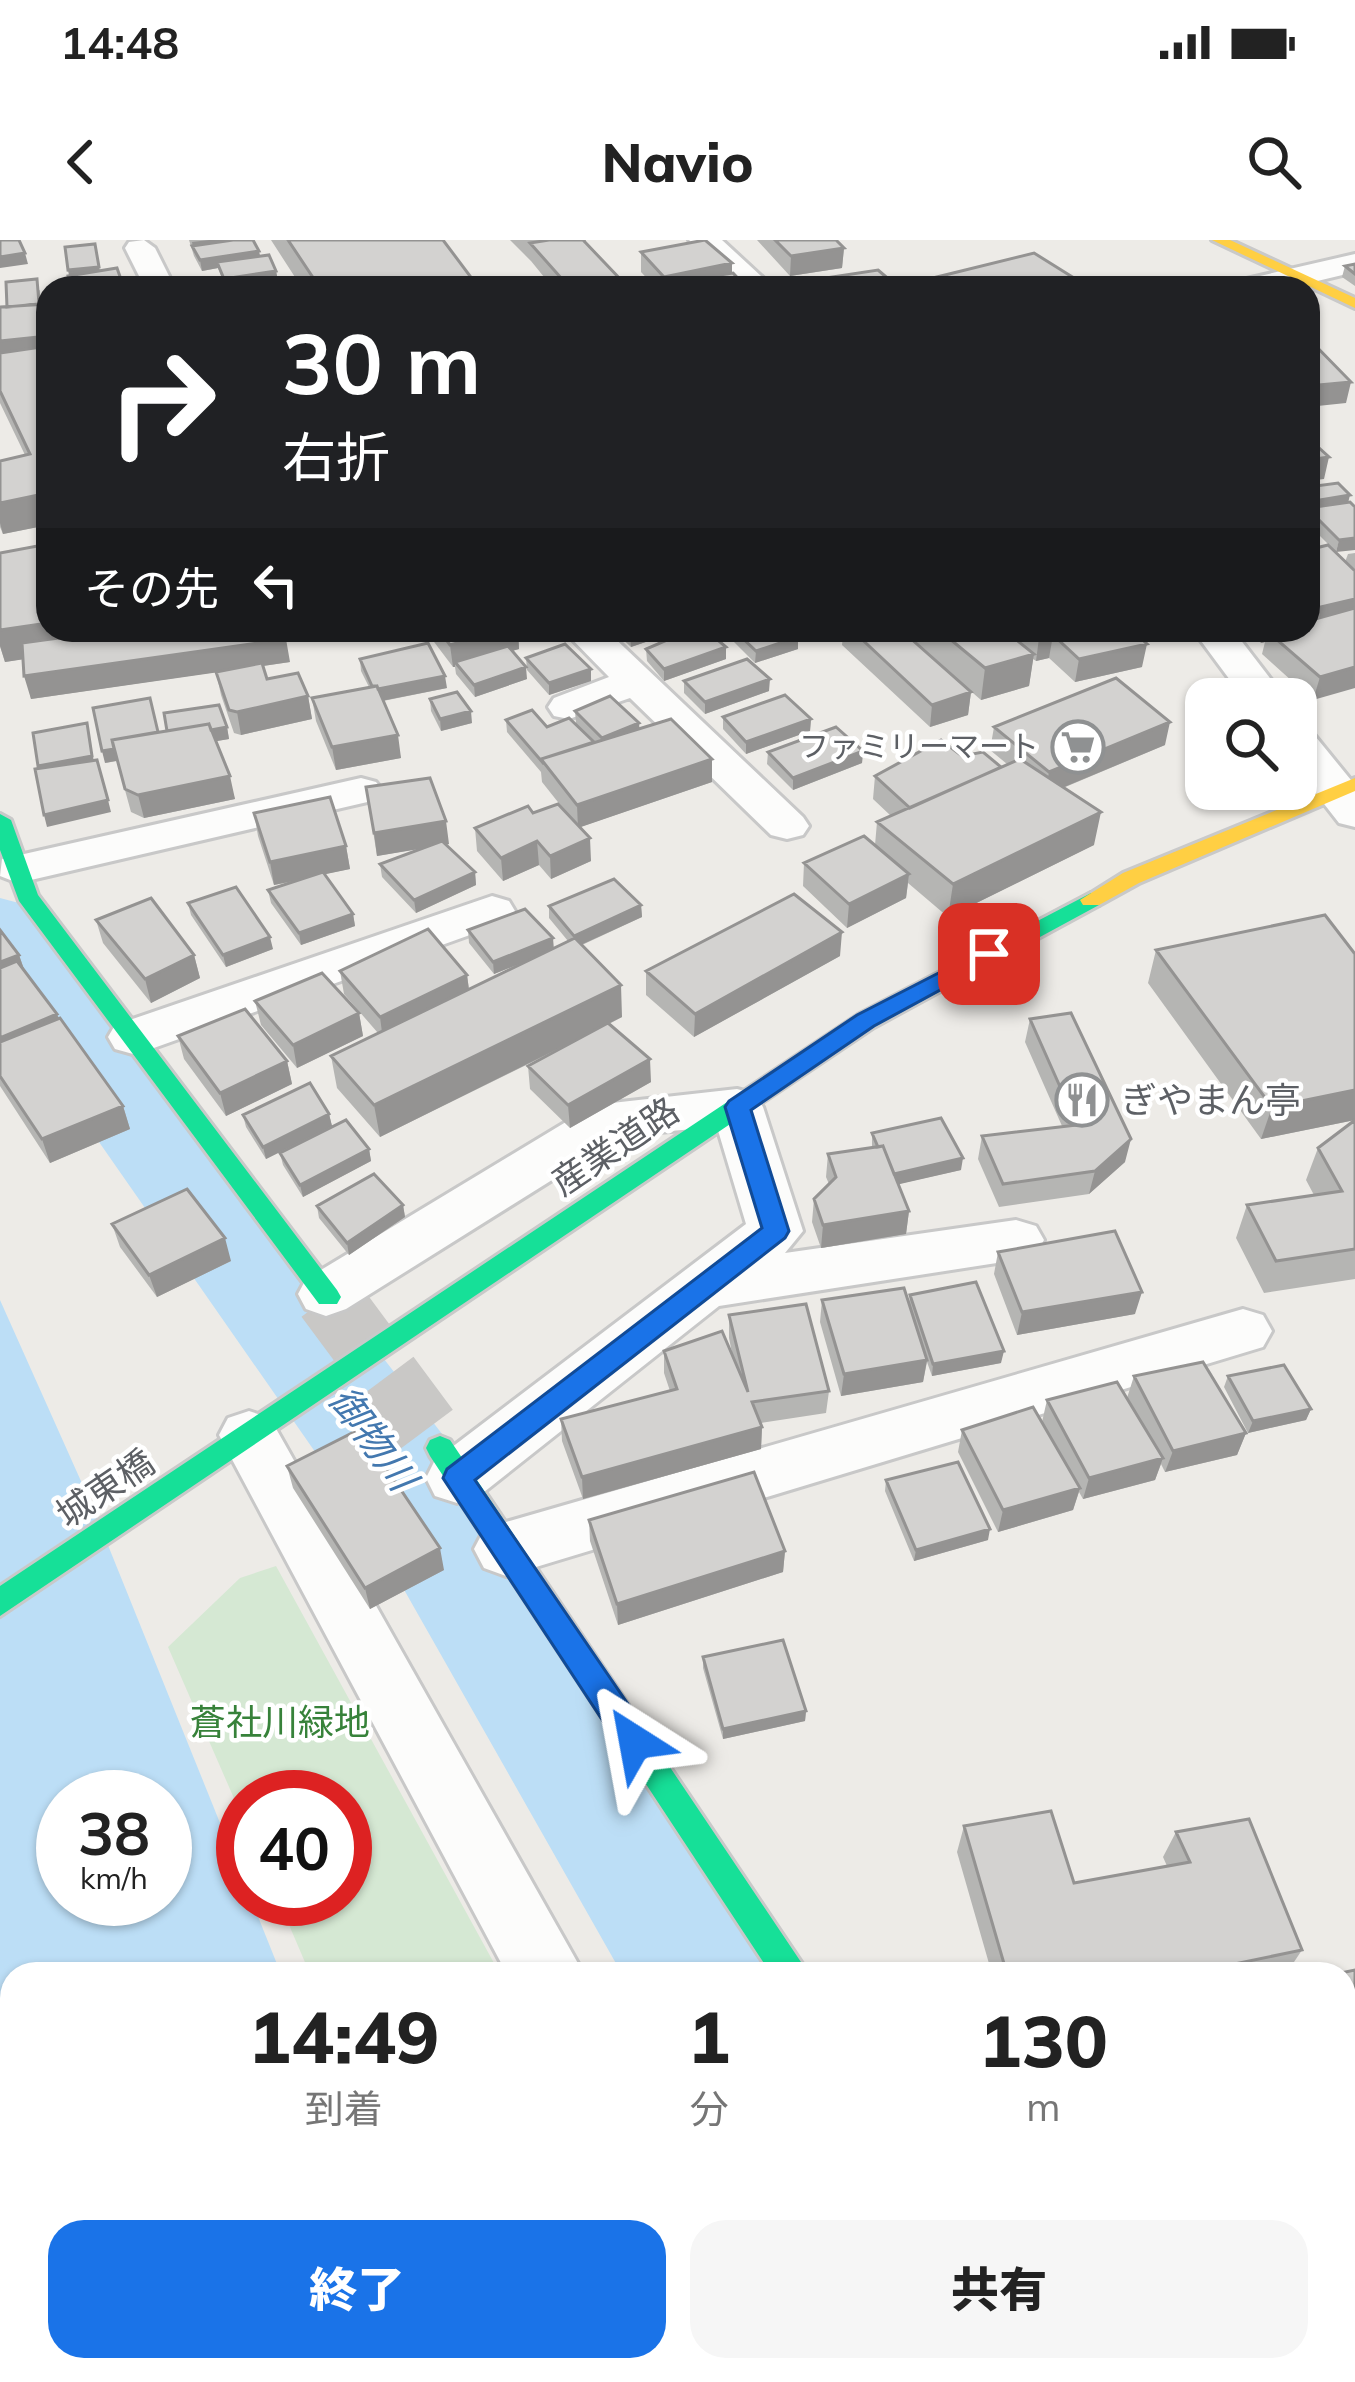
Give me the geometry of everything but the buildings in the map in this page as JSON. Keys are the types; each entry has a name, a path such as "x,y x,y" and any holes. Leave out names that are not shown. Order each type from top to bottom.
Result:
{"street":[{"path":"704,240 745,276"},
{"path":"1219,240 1289,276"},
{"path":"140,248 154,276"},
{"path":"1187,249 1235,276"},
{"path":"1295,276 1355,262"},
{"path":"1320,289 1355,304"},
{"path":"1320,315 1355,331"},
{"path":"595,642 787,826"},
{"path":"1222,642 1249,678"},
{"path":"569,707 636,681"},
{"path":"1317,763 1349,797"},
{"path":"18,869 361,791"},
{"name":"産業道路","path":"191,1473 866,1021 1131,878 1349,797"},
{"path":"0,820 27,896 327,1296 611,1118 737,1107 776,1231 705,1286 449,1463 783,1962"},
{"path":"134,1037 492,911"},
{"path":"705,1286 1016,1240"},
{"path":"506,1549 1243,1331"},
{"path":"249,1435 541,1962"},
{"name":"城東橋","path":"0,1603 191,1473"}],"green space":[{"name":"蒼社川緑地","path":"276,1566 493,1962 305,1962 290,1926 372,1926 372,1770 222,1770 168,1647 240,1578"}],"water":[{"path":"0,1300 93,1508 216,1813 216,1926 262,1926 276,1962 0,1962"}],"waterway":[{"name":"御物川","path":"0,929 418,1498 699,1962"}],"tunnel":[{"path":"328,1297 440,1448"}],"traffic: fast":[{"path":"0,820 27,896 328,1297"},
{"path":"0,1603 866,1021 1091,900"},
{"path":"440,1448 783,1962"}],"traffic: slow":[{"path":"1219,240 1296,276"},
{"path":"1320,288 1355,304"},
{"path":"1091,900 1131,878 1355,784"}],"place":[{"name":"ファミリーマート","path":"1078,747"},
{"name":"ぎやまん亭","path":"1082,1100"}],"route":[{"path":"635,1742 458,1478 776,1231 737,1107 866,1021 989,954"}]}
